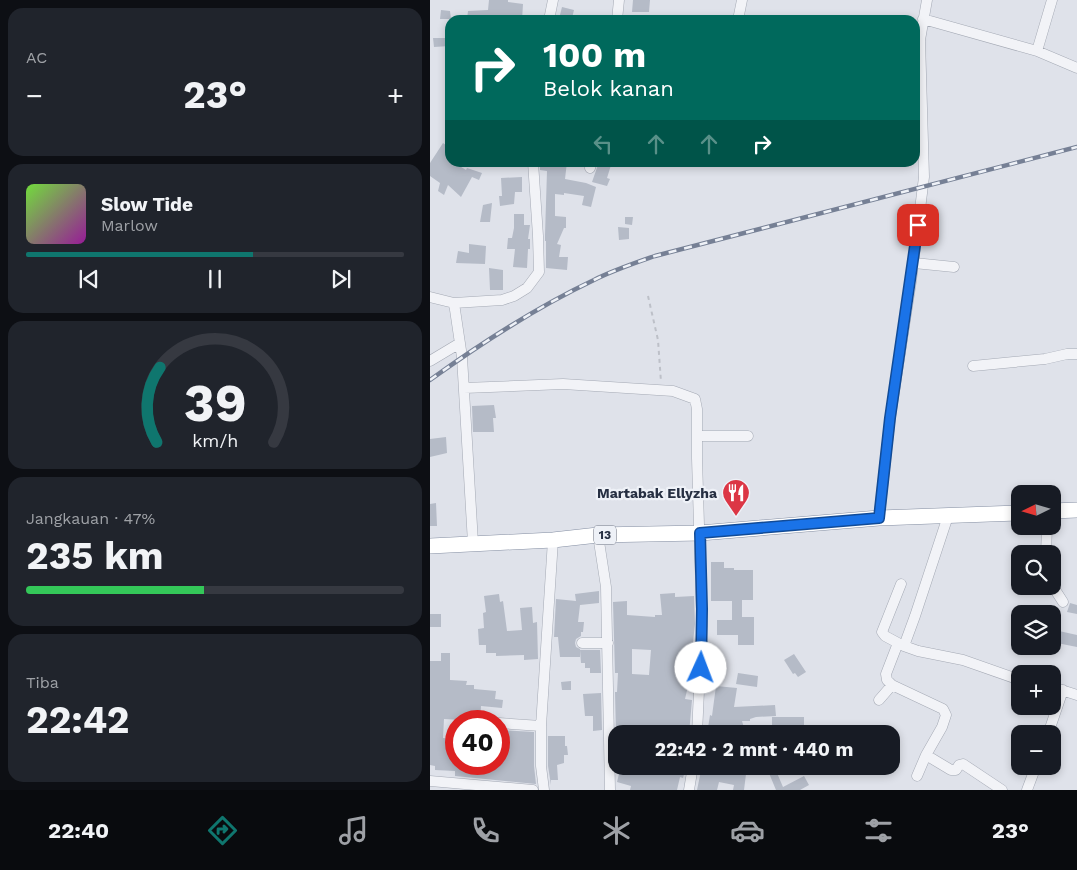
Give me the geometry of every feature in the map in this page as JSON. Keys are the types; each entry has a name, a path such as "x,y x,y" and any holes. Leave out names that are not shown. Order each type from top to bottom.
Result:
{"highway":[{"path":"1061,511 1077,510"},
{"name":"13","path":"430,546 554,540 598,535 700,533 879,518 1011,513"}],"street":[{"path":"550,15 553,0"},
{"path":"618,15 619,0"},
{"path":"739,15 742,0"},
{"path":"920,40 927,0"},
{"path":"1037,51 1052,0"},
{"path":"923,19 1037,51 1077,68"},
{"path":"879,518 890,418 914,263 924,177 920,104"},
{"path":"430,297 454,303 502,300 514,296 527,288 539,272 533,167"},
{"path":"914,263 954,267"},
{"path":"454,303 464,388 473,543"},
{"path":"430,361 460,342"},
{"path":"973,366 1077,354"},
{"path":"464,388 563,384 661,389 695,399 698,409 702,626 697,725"},
{"path":"697,436 748,436"},
{"path":"917,776 926,755 946,719 945,712 943,709 892,685 887,680 886,674 916,616 948,516"},
{"path":"598,535 606,587 610,790"},
{"path":"544,790 541,766 541,726 554,540"},
{"path":"901,584 882,632 884,636 918,651 953,657 1011,677"},
{"path":"1058,595 1062,602"},
{"path":"582,643 608,643"},
{"path":"879,700 892,685"},
{"path":"1051,725 1063,690 1077,695"},
{"path":"510,724 541,726"},
{"path":"926,755 951,770 956,770 959,765 963,764 1002,790"},
{"path":"689,790 691,775"},
{"path":"1027,790 1033,775"},
{"path":"433,784 533,790"}],"path":[{"path":"648,296 658,340 661,389"}],"building":[{"path":"489,0 508,0 508,2 523,4 522,15 468,15 468,11 488,10"},
{"path":"633,0 650,0 649,12 632,12"},
{"path":"562,7 574,10 573,15 560,15"},
{"path":"441,10 450,11 450,15 445,15 445,19 440,19"},
{"path":"433,38 445,38 445,46 434,47"},
{"path":"443,143 445,144 445,167 461,167 466,170 467,168 482,173 479,180 472,177 461,197 448,185 444,195 438,191 440,183 430,176 430,163"},
{"path":"540,167 566,167 565,179 596,187 591,207 582,205 584,196 564,193 564,195 555,194 555,216 566,217 566,228 564,228 557,244 561,245 559,257 568,257 567,270 546,268 547,171 540,170"},
{"path":"597,167 610,167 607,178 610,179 607,186 592,182"},
{"path":"522,177 522,192 515,192 514,204 500,206 499,196 502,196 501,178"},
{"path":"492,203 490,222 480,222 483,205"},
{"path":"514,214 524,214 524,225 530,225 528,239 530,239 530,249 528,249 527,268 513,267 515,249 507,249 508,238 512,238 514,228"},
{"path":"625,217 633,217 632,225 625,224"},
{"path":"618,227 629,228 629,239 619,240"},
{"path":"469,244 486,246 485,264 456,263 458,251 469,253"},
{"path":"489,268 503,270 503,290 490,290"},
{"path":"494,405 496,418 493,418 494,432 473,432 472,406"},
{"path":"446,437 447,453 430,457 430,439"},
{"path":"436,503 437,526 430,526 430,504"},
{"path":"711,562 724,562 724,568 734,568 734,570 753,570 753,600 742,600 742,617 754,617 754,645 738,645 738,635 717,635 717,620 732,620 732,601 711,601"},
{"path":"599,591 599,603 580,605 578,622 584,622 583,632 581,632 581,636 576,639 575,643 576,647 580,649 580,657 560,657 558,637 554,637 556,599 576,601 575,594"},
{"path":"675,593 675,597 694,596 695,624 690,669 692,669 685,699 692,700 690,725 616,725 615,692 617,692 618,673 615,673 613,602 627,601 627,615 655,617 655,615 662,615 660,594","holes":["632,649 651,650 649,675 632,674"]},
{"path":"499,594 500,602 503,601 507,631 522,630 520,608 532,607 533,623 537,622 538,659 524,660 524,655 496,656 496,653 486,653 486,645 479,645 478,629 484,628 483,613 486,612 484,596"},
{"path":"1070,603 1077,605 1077,614 1067,612"},
{"path":"430,614 441,614 441,627 430,627"},
{"path":"1061,631 1077,635 1077,647 1061,644"},
{"path":"580,650 600,650 601,673 590,673 590,668 585,668 585,663 581,663"},
{"path":"441,653 450,653 450,680 467,681 466,685 474,685 474,689 496,691 495,699 503,700 502,708 481,706 481,710 445,710 443,738 445,738 445,770 435,770 435,766 430,765 430,661 441,661"},
{"path":"794,654 806,672 798,677 795,673 793,674 784,660"},
{"path":"738,673 758,676 757,687 736,684"},
{"path":"571,681 571,690 562,690 561,682"},
{"path":"716,686 737,688 734,707 775,705 776,716 756,717 750,719 750,721 742,721 743,725 708,725 710,715 712,716"},
{"path":"601,693 602,730 593,731 593,716 585,716 583,694"},
{"path":"772,717 804,717 804,725 772,725"},
{"path":"510,731 534,732 536,784 455,776 510,775"},
{"path":"548,736 565,736 565,746 567,746 568,755 564,755 564,763 557,765 558,780 551,780 551,785 548,766"},
{"path":"619,775 684,775 683,778 680,777 677,790 630,790 631,786 617,782"},
{"path":"700,775 746,775 744,790 733,790 734,785 719,782 717,790 697,790"},
{"path":"770,775 778,775 783,787 804,776 809,785 800,790 776,790"}],"railway":[{"path":"430,380 489,339 531,314 573,290 632,264 655,256 1077,147"}],"place":[{"name":"Martabak Ellyzha","path":"736,517"}],"route":[{"path":"701,668 702,575 700,533 879,518 890,418 918,225"}]}
